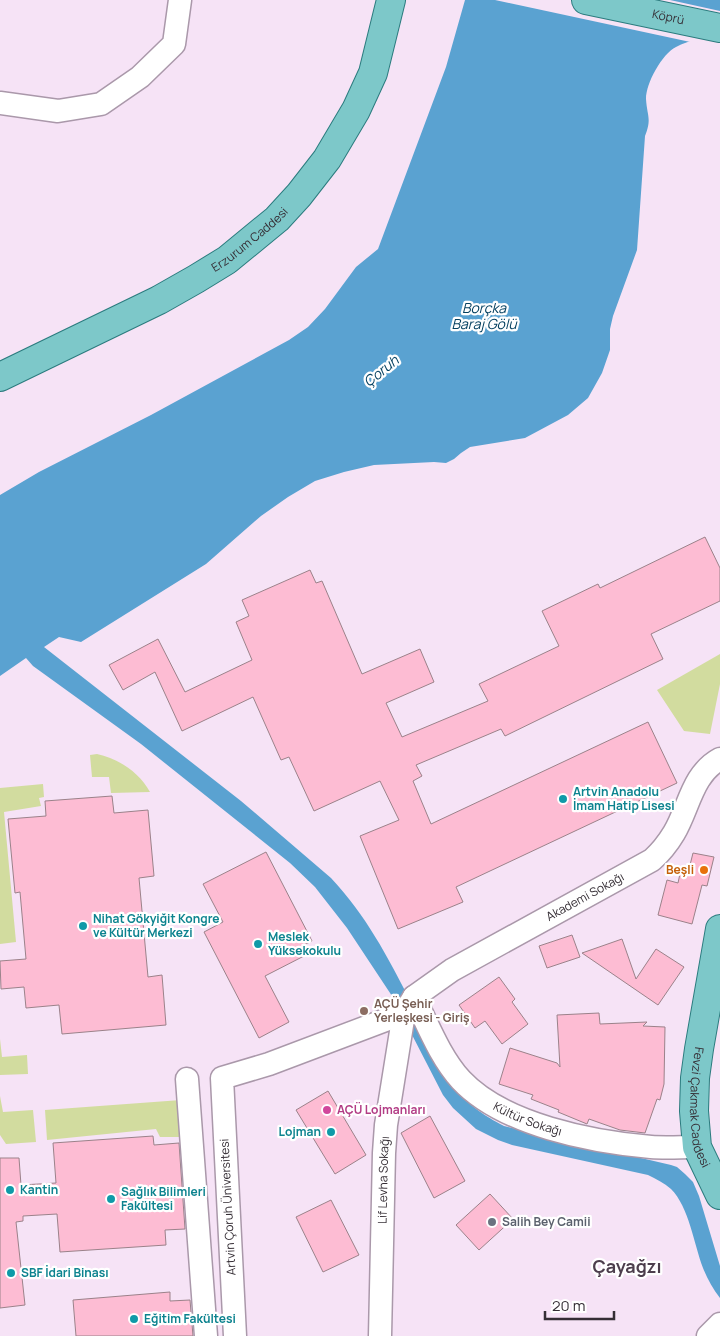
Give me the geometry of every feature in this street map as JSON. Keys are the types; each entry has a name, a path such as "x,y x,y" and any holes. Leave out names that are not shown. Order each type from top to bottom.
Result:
{"main road":[{"name":"Erzurum Caddesi","path":"0,377 159,300 196,279 227,260 277,219 299,195 327,158 356,110 374,73 391,0"},
{"name":"Köprü","path":"586,0 720,28"},
{"name":"Fevzi Çakmak Caddesi","path":"720,929 695,1078 694,1111 697,1148 720,1195"}],"street":[{"path":"0,103 58,111 101,104 140,77 174,44 180,0"},
{"name":"Akademi Sokağı","path":"222,1078 269,1064 409,1005 452,970 652,860 675,832 703,772 720,759"},
{"name":"Kültür Sokağı","path":"409,1005 450,1066 462,1080 480,1096 515,1117 591,1139 653,1148 697,1148"},
{"name":"Lif Levha Sokağı","path":"380,1336 385,1144 409,1005"},
{"name":"Artvin Çoruh Üniversitesi","path":"222,1078 235,1336"},
{"path":"187,1079 206,1336"},
{"path":"708,1336 720,1324"}],"green space":[{"path":"720,654 720,684 710,734 684,731 657,690"},
{"path":"97,754 113,759 128,767 140,778 150,792 111,793 109,777 92,777 90,755"},
{"path":"43,784 44,797 39,798 41,806 4,812 16,942 0,944 0,788"},
{"path":"0,1039 2,1057 27,1055 28,1074 0,1075"},
{"path":"0,1096 3,1112 33,1110 36,1142 6,1144 0,1135"},
{"path":"181,1100 183,1137 160,1137 156,1129 47,1140 45,1110"}],"water":[{"name":"Borçka Baraj Gölü","path":"465,0 720,0 720,32 686,42 676,47 660,62 649,85 646,99 649,121 645,136 637,250 613,316 610,329 610,350 602,373 588,398 568,415 525,438 470,447 446,463 374,465 315,481 261,516 206,564 81,642 59,637 44,647 241,801 331,878 355,907 375,936 457,1092 474,1107 504,1126 671,1165 677,1167 685,1174 693,1182 699,1196 720,1266 720,1298 703,1268 687,1216 671,1189 648,1175 512,1145 476,1129 453,1108 443,1095 392,996 347,928 315,887 290,863 141,744 33,666 26,658 0,676 0,495 39,472 151,415 289,340 308,327 325,309 356,267 378,249 446,67"}],"pier":[{"path":"495,0 670,0 720,11 720,35 695,43"}],"building":[{"path":"705,537 720,568 720,601 651,634 663,659 505,736 501,729 416,765 422,776 413,781 431,824 648,722 677,783 456,887 463,902 398,929 360,836 399,820 380,781 314,811 289,757 281,760 253,697 182,731 155,672 123,690 109,665 158,639 185,692 252,660 236,622 249,616 242,600 310,570 316,583 322,581 362,674 420,649 434,682 386,703 402,737 488,701 479,684 559,646 542,611 598,584 600,588"},
{"name":"Nihat Gökyiğit Kongre ve Kültür Merkezi","path":"112,796 114,813 148,810 154,876 139,878 148,977 162,975 166,1025 62,1034 59,1005 26,1008 24,987 1,989 0,961 26,959 20,892 15,893 8,819 46,816 45,801"},
{"name":"Meslek Yüksekokulu","path":"266,852 312,941 300,947 304,956 265,976 289,1022 259,1038 204,932 223,922 203,884"},
{"path":"693,853 714,857 707,886 702,885 692,924 658,915 667,880 678,883 681,869 690,865"},
{"path":"572,935 580,957 547,968 539,946"},
{"path":"622,939 636,979 656,949 684,967 658,1005 582,953"},
{"path":"499,977 515,999 512,1002 528,1024 502,1044 485,1021 475,1028 459,1005"},
{"path":"599,1013 600,1024 647,1022 643,1026 665,1027 664,1084 660,1100 657,1099 645,1133 620,1130 589,1119 587,1124 531,1099 533,1095 499,1084 510,1048 557,1063 560,1067 557,1015"},
{"name":"Lojman","path":"328,1091 366,1155 335,1174 296,1110"},
{"path":"430,1116 465,1181 434,1198 401,1133"},
{"name":"Sağlık Bilimleri Fakültesi","path":"153,1136 154,1145 179,1143 185,1229 165,1230 166,1245 60,1252 57,1214 23,1216 23,1221 16,1222 25,1305 0,1308 0,1158 19,1158 21,1185 56,1183 53,1143"},
{"name":"Salih Bey Camii","path":"490,1194 513,1219 479,1250 456,1225"},
{"path":"331,1200 359,1255 323,1272 296,1217"},
{"name":"Eğitim Fakültesi","path":"170,1292 170,1301 190,1300 193,1336 76,1336 73,1300"}],"place":[{"name":"Artvin Anadolu İmam Hatip Lisesi","path":"563,799"},
{"name":"Beşli","path":"704,870"},
{"name":"Nihat Gökyiğit Kongre ve Kültür Merkezi","path":"83,926"},
{"name":"Meslek Yüksekokulu","path":"258,944"},
{"name":"AÇÜ Şehir Yerleşkesi - Giriş","path":"364,1011"},
{"name":"AÇÜ Lojmanları","path":"327,1110"},
{"name":"Lojman","path":"331,1132"},
{"name":"Kantin","path":"10,1190"},
{"name":"Sağlık Bilimleri Fakültesi","path":"111,1199"},
{"name":"Salih Bey Camii","path":"492,1222"},
{"name":"SBF İdari Binası","path":"11,1273"},
{"name":"Eğitim Fakültesi","path":"134,1319"}],"district":[{"name":"Çayağzı","path":"627,1267"}],"water label":[{"name":"Çoruh","path":"381,371"}]}
